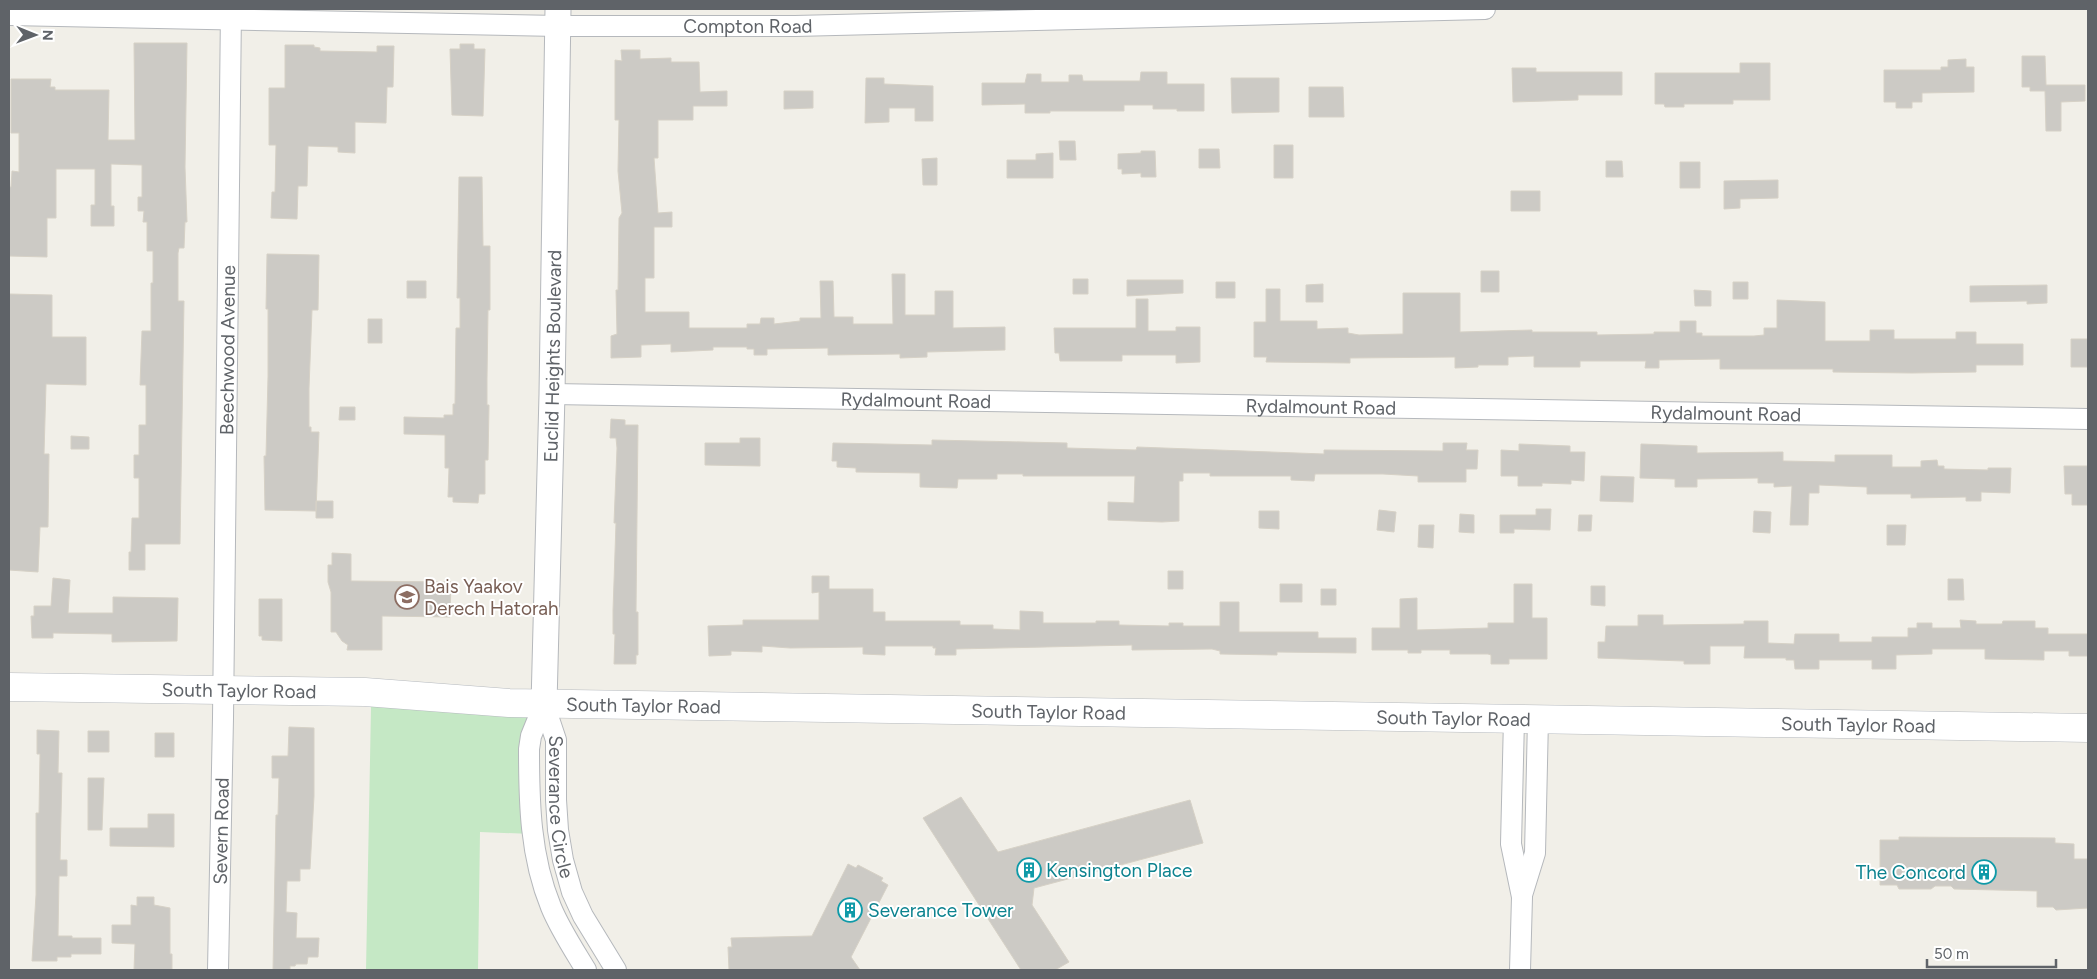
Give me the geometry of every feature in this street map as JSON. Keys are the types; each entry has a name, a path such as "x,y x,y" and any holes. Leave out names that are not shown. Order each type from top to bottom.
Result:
{"main road":[{"name":"South Taylor Road","path":"9,687 366,692 480,702 544,704 2088,728"}],"street":[{"name":"Compton Road","path":"9,15 231,14 558,17 805,26 1485,9"},
{"name":"Beechwood Avenue","path":"222,691 231,14"},
{"name":"Euclid Heights Boulevard","path":"544,704 552,394 558,17"},
{"name":"Rydalmount Road","path":"552,394 2088,419"},
{"name":"Severn Road","path":"218,970 222,691"},
{"name":"Severance Circle","path":"544,704 531,736 529,749 532,834 539,872 551,907 566,938 586,970"},
{"name":"Severance Circle","path":"544,704 556,740 556,800 563,860 572,892 583,916 616,970"},
{"path":"1520,970 1522,897 1511,844 1526,719"}],"green space":[{"path":"365,692 544,704 531,736 532,834 480,832 478,970 366,970 371,708"}],"building":[{"path":"134,43 187,43 185,167 187,222 185,222 184,248 179,248 178,253 178,301 184,301 180,544 145,544 145,570 129,570 132,518 139,518 139,478 134,478 134,455 139,455 139,425 146,425 146,385 140,385 142,331 151,331 151,283 153,283 153,251 147,251 147,222 143,222 144,211 138,211 138,197 142,197 142,165 111,164 111,206 114,206 114,226 91,226 91,205 95,205 95,169 56,169 56,218 47,218 47,257 9,256 9,187 11,187 12,171 19,172 19,133 11,133 11,79 51,79 50,87 55,87 55,90 109,90 108,140 135,140"},
{"path":"460,44 474,44 474,49 485,49 483,116 452,115 450,49 460,49"},
{"path":"285,45 314,45 314,47 320,48 320,51 377,52 377,46 394,46 393,87 387,87 386,123 355,122 355,153 338,152 338,147 308,146 307,186 298,186 297,219 271,218 272,192 275,192 276,145 269,145 269,88 285,88"},
{"path":"621,50 640,50 640,59 671,58 671,62 699,62 700,92 727,91 727,106 693,106 693,120 658,120 658,158 654,158 658,213 672,212 672,227 654,227 654,278 645,278 645,312 689,312 689,328 747,328 747,324 760,324 761,318 774,318 774,324 800,321 800,318 821,318 820,281 833,281 834,317 853,317 853,324 893,324 892,274 905,274 905,315 935,315 935,291 953,291 953,328 1005,327 1005,350 927,352 927,357 900,358 900,354 828,355 828,348 767,349 767,355 754,355 754,349 747,349 747,347 713,347 713,350 671,352 671,344 641,345 641,357 611,358 611,336 617,334 616,290 618,290 619,218 622,213 618,171 619,120 615,120 615,60 622,61"},
{"path":"2022,56 2045,56 2046,85 2085,85 2085,101 2061,102 2061,131 2046,131 2045,91 2030,91 2030,87 2022,87"},
{"path":"1966,59 1966,67 1974,67 1974,92 1922,93 1922,102 1912,102 1912,108 1896,108 1896,102 1884,102 1884,70 1941,70 1941,67 1948,67 1948,60"},
{"path":"1740,63 1770,63 1770,100 1733,100 1733,104 1684,104 1684,107 1665,107 1664,104 1655,104 1655,73 1740,73"},
{"path":"1512,68 1536,68 1536,72 1622,72 1622,95 1578,95 1578,100 1513,102"},
{"path":"1141,72 1167,72 1167,84 1204,84 1204,111 1153,109 1153,105 1124,105 1124,111 1025,113 1025,104 982,105 982,83 1025,83 1027,74 1041,74 1041,82 1069,82 1069,75 1082,75 1083,81 1140,81"},
{"path":"866,78 884,78 884,84 933,86 933,121 915,121 915,108 889,108 889,122 865,123"},
{"path":"1231,78 1279,78 1279,112 1232,113"},
{"path":"1309,87 1343,87 1344,117 1309,117"},
{"path":"784,91 813,91 813,108 784,109"},
{"path":"1059,141 1075,141 1076,160 1060,160"},
{"path":"1274,145 1293,145 1293,178 1274,178"},
{"path":"1199,149 1219,149 1220,168 1199,168"},
{"path":"1141,151 1155,151 1156,177 1141,177 1141,173 1122,174 1122,169 1118,169 1118,154 1141,153"},
{"path":"1053,153 1053,178 1007,178 1007,160 1036,160 1036,154"},
{"path":"937,158 937,185 923,185 922,159"},
{"path":"1606,161 1622,161 1623,177 1606,177"},
{"path":"1680,162 1700,162 1700,188 1680,188"},
{"path":"459,177 482,177 483,246 490,246 487,378 487,405 489,405 488,460 485,460 485,494 479,494 478,503 453,502 453,497 448,497 449,468 445,468 445,435 404,434 404,417 444,418 444,415 453,415 453,404 455,404 456,328 460,328 460,298 457,298"},
{"path":"1778,180 1778,198 1740,199 1740,208 1724,209 1724,181"},
{"path":"1511,191 1540,191 1540,211 1511,211"},
{"path":"267,254 319,255 318,310 312,310 309,388 309,427 311,427 311,432 319,432 316,511 265,510 264,456 266,456 268,377"},
{"path":"1481,271 1499,271 1499,292 1481,292"},
{"path":"1073,279 1088,279 1088,294 1073,294"},
{"path":"1127,280 1183,280 1183,293 1127,296"},
{"path":"407,281 426,281 426,298 407,298"},
{"path":"1216,282 1235,282 1235,298 1216,298"},
{"path":"1733,282 1748,282 1748,299 1733,299"},
{"path":"1323,284 1323,302 1306,302 1306,285"},
{"path":"2047,285 2047,303 2027,304 2027,301 1970,302 1970,286"},
{"path":"1266,289 1280,289 1280,321 1317,321 1317,329 1348,328 1348,333 1359,335 1403,334 1403,293 1460,293 1460,332 1532,330 1532,332 1597,332 1597,335 1680,332 1680,321 1696,321 1696,333 1702,333 1702,336 1764,335 1764,328 1777,328 1777,300 1825,302 1825,341 1870,341 1870,330 1894,330 1894,339 1956,339 1956,332 1976,332 1976,344 2023,344 2023,365 1976,365 1976,372 1912,373 1833,372 1833,369 1720,369 1720,359 1659,360 1659,368 1645,368 1646,361 1580,361 1580,367 1534,367 1534,356 1508,357 1508,365 1478,365 1478,367 1455,368 1455,357 1350,358 1350,363 1266,362 1267,357 1254,357 1254,322 1266,322"},
{"path":"1694,290 1711,291 1711,306 1695,306"},
{"path":"9,294 52,295 52,337 86,337 86,385 46,384 44,454 49,454 48,527 40,527 38,572 9,570"},
{"path":"1136,299 1148,299 1148,331 1176,331 1176,327 1200,327 1200,362 1176,363 1176,355 1122,355 1122,361 1060,361 1059,353 1055,353 1054,328 1136,328"},
{"path":"368,319 382,319 382,343 368,343"},
{"path":"2071,339 2088,339 2088,367 2071,367"},
{"path":"340,407 355,407 355,420 339,420"},
{"path":"611,419 625,420 625,425 638,425 636,612 638,612 638,655 636,655 636,664 614,664 615,634 613,634 613,611 616,523 614,523 617,448 616,438 610,438"},
{"path":"71,436 89,437 89,449 71,449"},
{"path":"740,438 760,438 760,466 705,465 705,443 740,443"},
{"path":"932,440 1067,443 1067,448 1136,450 1137,447 1324,454 1324,450 1443,451 1443,443 1467,443 1466,450 1478,450 1477,469 1466,469 1466,482 1418,482 1418,476 1383,474 1315,474 1314,481 1291,480 1291,476 1210,476 1210,473 1183,473 1183,481 1179,481 1179,521 1162,522 1108,520 1108,502 1134,503 1135,476 1023,476 1023,474 997,474 997,479 958,479 957,488 920,487 920,473 856,472 856,468 837,467 837,461 832,461 833,443 932,445"},
{"path":"1519,444 1570,446 1570,452 1585,452 1584,481 1571,480 1571,484 1542,483 1542,486 1518,486 1518,476 1501,476 1501,450 1519,451"},
{"path":"1641,444 1697,446 1697,453 1783,452 1783,461 1835,462 1835,455 1892,455 1892,467 1921,467 1921,461 1937,460 1938,466 1944,466 1944,469 1988,470 1988,468 2011,468 2010,493 1981,492 1981,501 1966,501 1966,497 1911,498 1911,494 1867,494 1867,487 1819,485 1819,493 1809,493 1808,525 1790,525 1792,486 1774,487 1774,483 1758,483 1758,478 1697,479 1697,487 1675,487 1675,479 1640,478"},
{"path":"2064,466 2088,466 2088,505 2072,505 2072,494 2065,494"},
{"path":"1601,476 1634,477 1633,502 1600,501"},
{"path":"316,501 333,501 333,518 316,518"},
{"path":"1536,509 1551,509 1550,530 1514,529 1514,533 1500,533 1500,515 1536,515"},
{"path":"1379,510 1396,512 1394,532 1377,530"},
{"path":"1259,511 1279,511 1279,529 1259,528"},
{"path":"1754,511 1771,512 1770,533 1753,532"},
{"path":"1460,514 1474,515 1474,533 1459,532"},
{"path":"1579,515 1592,515 1591,531 1578,531"},
{"path":"1419,525 1434,525 1433,548 1418,547"},
{"path":"1887,525 1906,525 1905,545 1887,545"},
{"path":"332,553 351,554 351,581 451,582 450,617 382,616 382,650 347,650 348,645 342,641 336,632 331,632 331,592 328,582 328,565 332,565"},
{"path":"1168,571 1183,571 1183,589 1168,589"},
{"path":"812,576 829,576 829,589 873,589 873,612 885,612 885,621 960,621 960,625 993,625 993,629 1020,630 1020,611 1043,612 1043,623 1119,621 1119,625 1169,626 1169,623 1183,623 1183,626 1220,626 1220,602 1239,602 1239,632 1318,632 1318,638 1356,638 1356,653 1277,652 1277,655 1220,654 1220,651 1212,649 1132,650 1132,645 956,649 956,655 935,655 936,648 933,648 933,646 885,646 885,655 863,654 863,647 790,648 762,646 762,652 731,651 731,655 709,656 708,626 743,625 743,620 819,620 819,592 812,593"},
{"path":"53,578 70,580 68,613 113,613 113,597 178,598 177,641 112,642 112,634 53,633 53,638 32,638 31,616 34,616 34,606 51,606"},
{"path":"1948,579 1963,579 1964,600 1948,600"},
{"path":"1280,584 1302,584 1302,602 1280,602"},
{"path":"1514,584 1532,584 1532,618 1547,618 1547,659 1509,659 1509,664 1491,664 1491,655 1488,654 1450,654 1450,650 1421,650 1421,653 1408,653 1408,650 1372,650 1372,628 1400,628 1400,599 1417,598 1417,630 1488,628 1488,623 1514,623"},
{"path":"1591,586 1605,586 1605,606 1591,605"},
{"path":"1321,589 1336,589 1336,605 1321,605"},
{"path":"259,599 282,599 282,641 262,640 262,636 259,636"},
{"path":"1638,615 1663,615 1663,625 1744,624 1744,621 1768,621 1768,643 1794,644 1795,634 1839,634 1839,642 1872,642 1872,637 1908,637 1908,628 1917,628 1917,623 1932,623 1932,628 1961,628 1960,620 1976,621 1976,624 2002,624 2003,621 2035,621 2035,628 2048,628 2048,634 2088,634 2088,656 2069,656 2069,651 2044,651 2044,660 1985,659 1985,649 1932,649 1932,654 1896,655 1896,669 1872,669 1872,660 1819,660 1819,669 1795,669 1794,660 1786,660 1786,658 1744,658 1745,646 1710,646 1710,664 1684,664 1684,661 1598,658 1598,642 1605,642 1606,626 1638,626"},
{"path":"289,727 314,728 314,796 310,869 300,869 300,881 287,881 286,912 297,913 296,938 319,938 318,957 308,957 307,964 290,966 290,970 273,970 276,815 278,815 279,778 272,778 272,756 288,756"},
{"path":"37,730 59,731 58,773 62,773 60,860 67,860 67,876 59,876 58,936 101,938 101,954 71,954 71,957 57,957 57,961 32,961 36,895 36,813 39,813 40,754 37,754"},
{"path":"88,731 109,731 109,752 88,752"},
{"path":"155,733 174,733 174,757 155,757"},
{"path":"88,778 104,778 102,830 88,830"},
{"name":"Kensington Place","path":"961,797 998,852 1190,800 1203,843 1034,888 1032,905 1069,962 1055,970 1021,970 923,818"},
{"path":"148,814 174,814 174,847 110,846 110,828 148,828"},
{"name":"The Concord","path":"1899,837 2055,838 2055,843 2074,844 2074,859 2088,859 2088,908 2056,910 2053,907 2037,907 2037,891 1954,889 1951,886 1935,886 1931,889 1899,889 1897,885 1880,885 1880,840 1899,840"},
{"name":"Severance Tower","path":"848,864 856,868 858,865 883,878 881,881 888,885 851,957 860,970 729,970 728,947 732,947 731,938 812,936"},
{"path":"137,897 154,897 154,905 170,908 172,970 134,970 135,944 112,943 112,925 131,925 131,905 137,906"}],"place":[{"name":"Bais Yaakov Derech Hatorah","path":"407,597"},
{"name":"Kensington Place","path":"1029,870"},
{"name":"The Concord","path":"1984,872"},
{"name":"Severance Tower","path":"850,910"}]}
